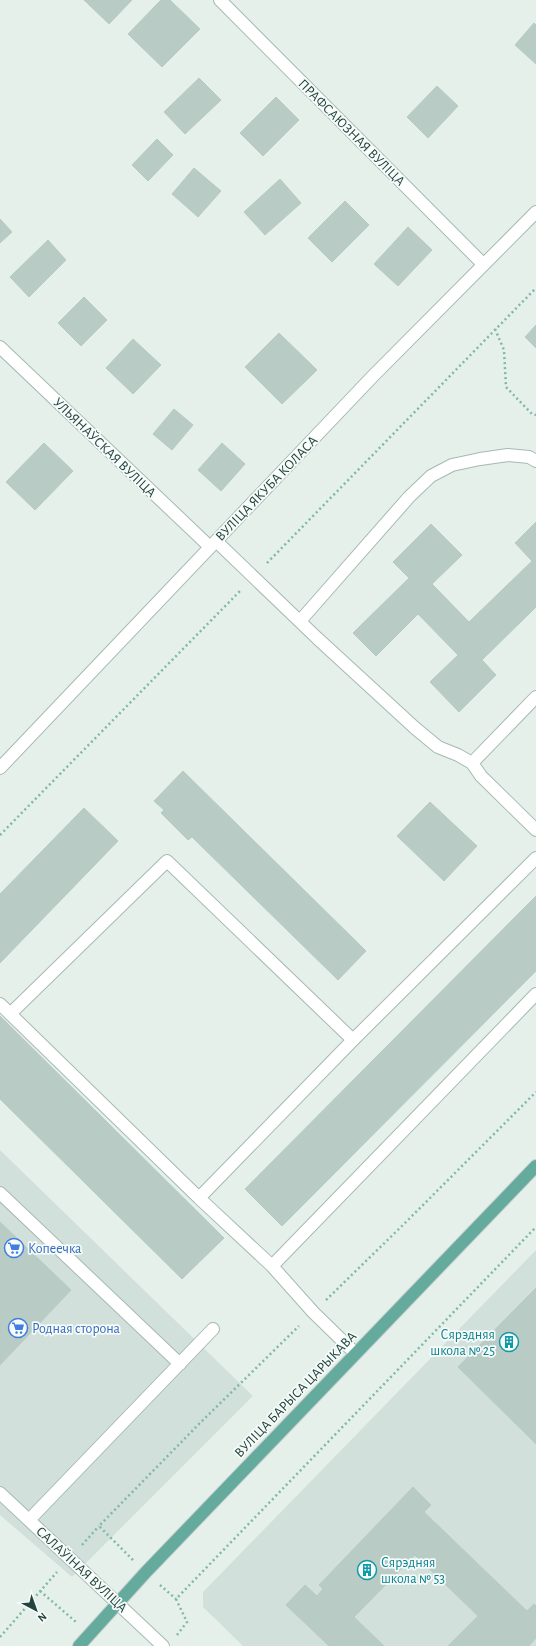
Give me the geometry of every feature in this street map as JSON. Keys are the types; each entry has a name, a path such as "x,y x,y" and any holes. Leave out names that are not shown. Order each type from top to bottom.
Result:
{"main road":[{"name":"ВУЛІЦА БАРЫСА ЦАРЫКАВА","path":"79,1646 146,1572 536,1166"}],"street":[{"name":"ПРАФСАЮЗНАЯ ВУЛІЦА","path":"220,0 484,264"},
{"name":"ВУЛІЦА ЯКУБА КОЛАСА","path":"0,768 373,376 536,212"},
{"name":"УЛЬЯНАЎСКАЯ ВУЛІЦА","path":"0,346 213,544 254,577 438,747 458,755 472,763"},
{"path":"300,621 409,497 431,476 452,465 508,455 529,457 536,461"},
{"path":"536,697 472,763 481,776 536,830"},
{"path":"199,1198 536,858"},
{"path":"10,1014 167,861 354,1040"},
{"path":"272,1266 536,994"},
{"path":"0,1004 199,1198 272,1266 313,1312 355,1353"},
{"path":"0,1193 180,1364"},
{"path":"28,1520 213,1329"},
{"name":"САЛАЎІНАЯ ВУЛІЦА","path":"0,1493 118,1603 168,1643"}],"path":[{"path":"0,835 536,288"},
{"path":"495,329 504,350 506,387 532,414 536,414"},
{"path":"168,1643 187,1622 176,1599 99,1526 200,1422 404,1224 536,1092"},
{"path":"176,1599 536,1227"},
{"path":"0,1637 40,1591 89,1634"}],"shaded area":[{"path":"0,1150 253,1396 72,1577 0,1515"},
{"path":"536,1250 536,1646 243,1646 203,1607 203,1592"}],"building":[{"path":"84,0 132,0 109,24"},
{"path":"161,0 170,0 200,29 162,67 128,34"},
{"path":"534,23 536,25 536,64 515,45"},
{"path":"199,78 221,100 185,134 164,112"},
{"path":"437,86 458,106 428,138 407,117"},
{"path":"276,97 299,120 263,156 240,133"},
{"path":"157,139 173,155 148,181 132,165"},
{"path":"194,168 221,191 198,217 172,194"},
{"path":"280,179 301,203 265,235 244,212"},
{"path":"345,201 369,225 332,262 308,238"},
{"path":"0,219 12,232 0,243"},
{"path":"408,227 432,250 398,286 374,264"},
{"path":"48,240 66,260 29,297 10,277"},
{"path":"84,297 107,320 81,346 58,323"},
{"path":"536,325 536,348 525,337"},
{"path":"279,333 317,370 282,404 245,367"},
{"path":"133,339 161,365 133,394 106,368"},
{"path":"174,409 193,425 172,450 153,434"},
{"path":"44,443 73,471 35,510 6,482"},
{"path":"222,443 245,464 221,491 198,470"},
{"path":"536,522 536,607 482,660 496,675 459,712 430,682 458,655 418,614 376,656 353,633 409,578 393,562 431,524 462,555 432,584 469,622 532,561 515,543"},
{"path":"183,771 366,951 338,980 192,837 188,840 161,813 164,810 154,801"},
{"path":"430,802 477,846 444,881 397,836"},
{"path":"84,808 118,841 0,963 0,894"},
{"path":"536,896 536,971 282,1226 245,1189"},
{"path":"0,1016 224,1238 182,1279 0,1099"},
{"name":"Родная сторона","path":"0,1222 71,1290 0,1365"},
{"name":"Сярэдняя школа № 25","path":"536,1288 536,1444 458,1367"},
{"name":"Сярэдняя школа № 53","path":"413,1487 431,1505 424,1512 527,1611 534,1604 536,1606 536,1638 529,1646 448,1646 478,1616 415,1555 354,1617 384,1646 329,1646 286,1605 305,1585 317,1596 323,1589 319,1585"}],"place":[{"name":"Копеечка","path":"14,1248"},
{"name":"Родная сторона","path":"18,1328"},
{"name":"Сярэдняя школа № 25","path":"509,1342"},
{"name":"Сярэдняя школа № 53","path":"367,1570"}]}
